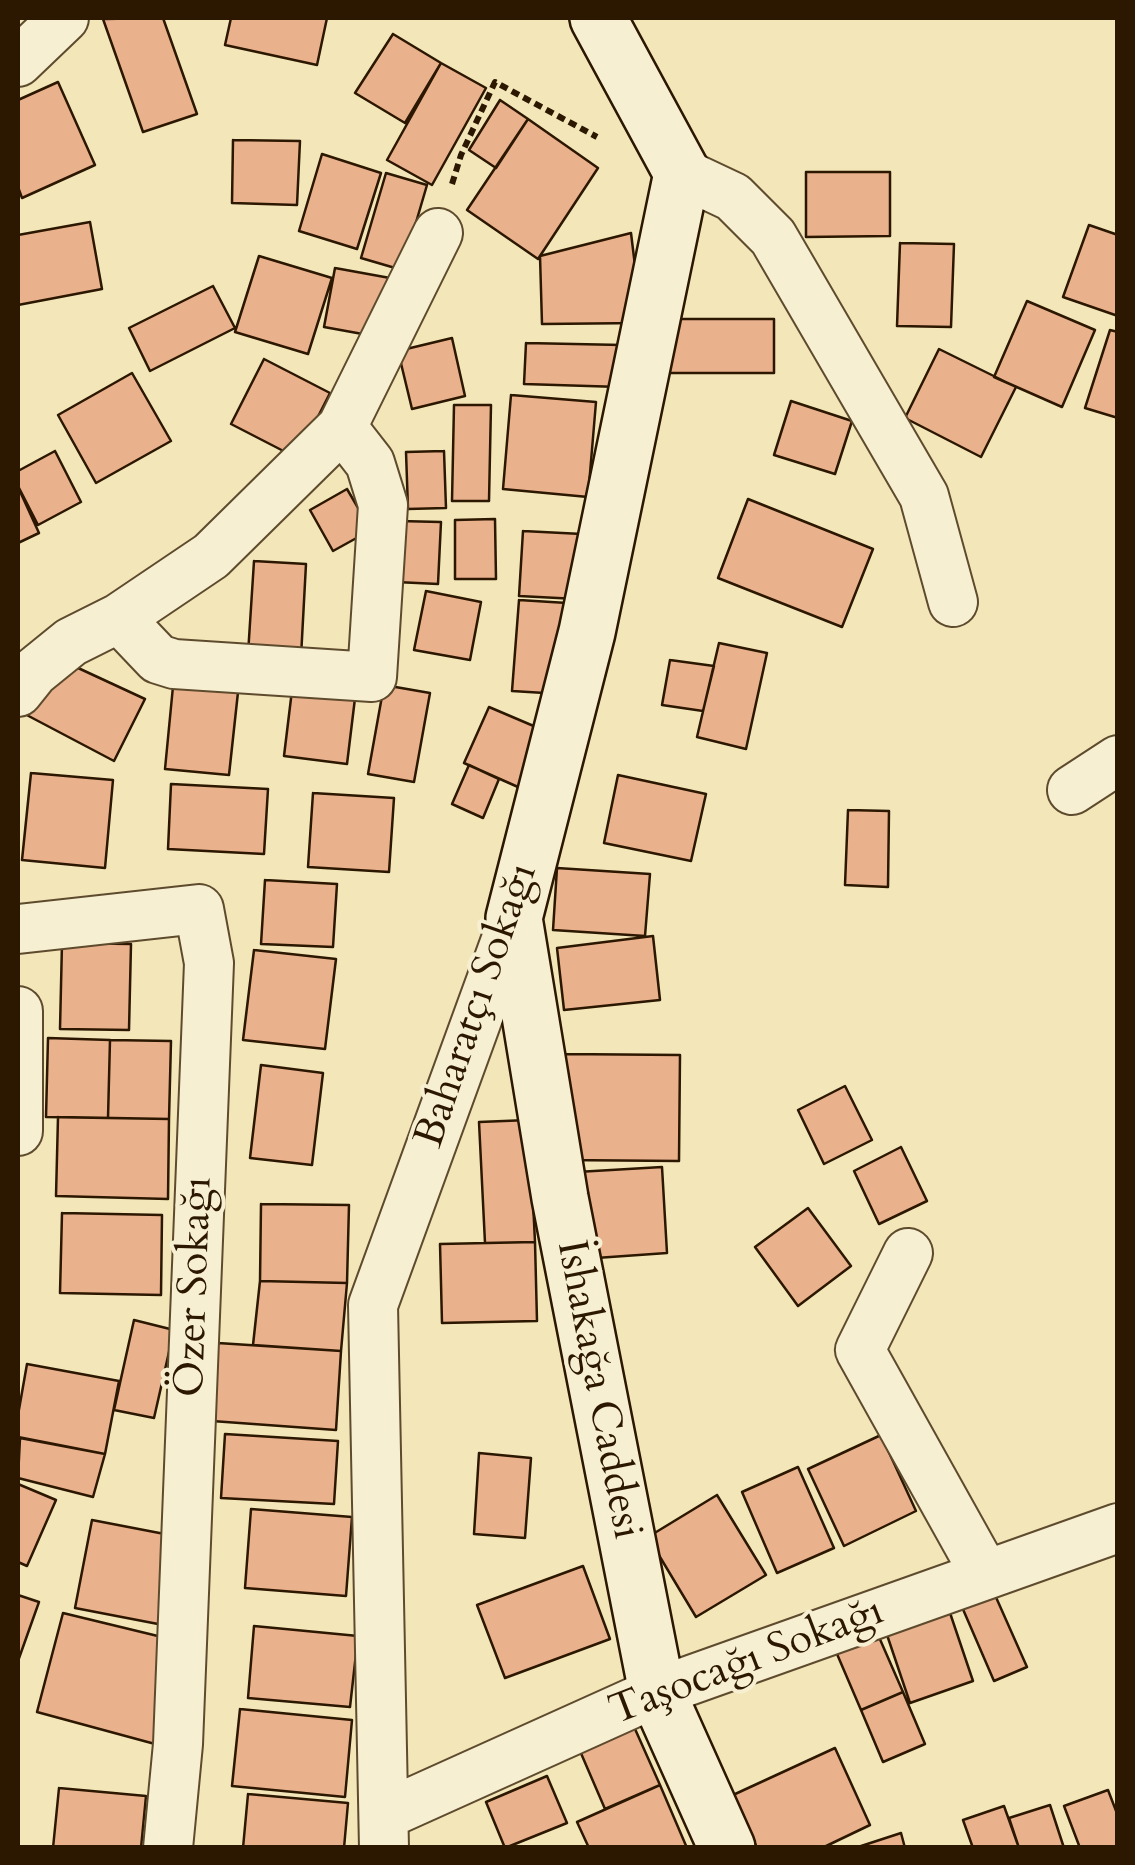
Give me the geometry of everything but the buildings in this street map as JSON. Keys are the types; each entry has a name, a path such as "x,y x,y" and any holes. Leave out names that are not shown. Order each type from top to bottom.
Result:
{"street":[{"path":"18,62 64,18"},
{"path":"598,18 682,172 733,197 774,237 924,496 954,602"},
{"name":"Baharatçı Sokağı","path":"384,1831 373,1306 514,918 588,632 682,172"},
{"path":"18,692 34,672 70,642 119,618 211,556 342,427 438,233"},
{"path":"119,618 158,660 174,664 372,678 384,505 370,463 342,427"},
{"path":"1072,790 1118,760"},
{"name":"Özer Sokağı","path":"18,929 199,909 210,963 178,1744 168,1848"},
{"name":"İshakağa Caddesi","path":"514,918 567,1236 657,1692 727,1848"},
{"path":"18,1010 18,1131"},
{"path":"908,1253 860,1350 985,1574"},
{"name":"Taşocağı Sokağı","path":"384,1831 657,1692 1118,1528"}],"path":[{"path":"438,233 461,155 494,82 597,137 682,172"}]}
